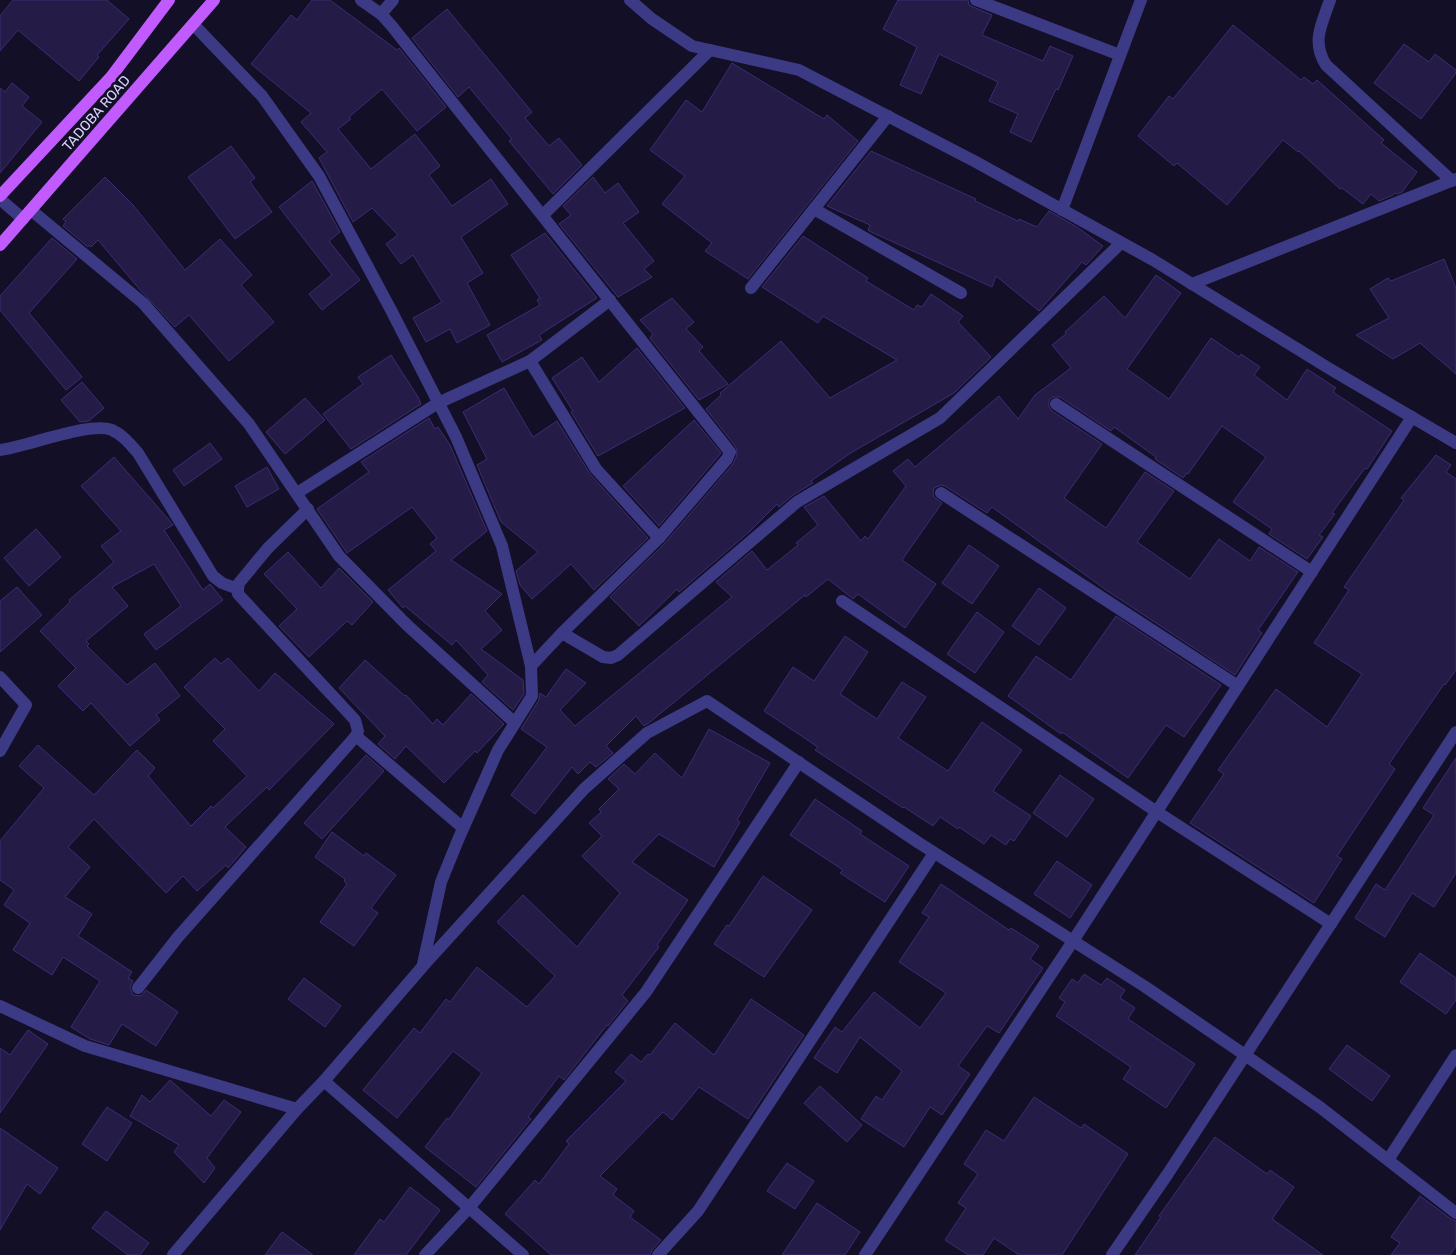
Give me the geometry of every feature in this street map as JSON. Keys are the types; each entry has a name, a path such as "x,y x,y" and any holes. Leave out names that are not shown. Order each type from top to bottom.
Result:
{"main road":[{"name":"TADOBA ROAD","path":"0,197 111,77 169,0"},
{"name":"TADOBA ROAD","path":"0,245 214,0"}],"street":[{"path":"362,0 381,14 730,452 728,459 659,538 531,666"},
{"path":"381,14 393,0"},
{"path":"630,0 652,20 692,46 799,70 976,162 1192,284 1330,369 1456,443"},
{"path":"976,0 1120,55"},
{"path":"1062,210 1141,0"},
{"path":"1192,284 1454,180 1326,65 1320,56 1317,44 1330,0"},
{"path":"194,25 262,96 319,176 456,437 502,546 531,666 532,696 498,750 463,828 442,882 423,966"},
{"path":"543,215 710,50"},
{"path":"751,288 888,116"},
{"path":"0,197 27,214 143,303 248,424 339,556 407,625 515,723"},
{"path":"814,209 961,293"},
{"path":"562,633 603,657 611,658 618,655 797,502 940,418 1121,243"},
{"path":"297,493 438,403 530,360 610,300"},
{"path":"530,360 596,469 659,538"},
{"path":"1056,404 1312,572"},
{"path":"864,1255 1073,941 1412,417"},
{"path":"0,450 93,428 110,430 125,438 138,453 213,576 222,583 238,588"},
{"path":"941,493 1238,686"},
{"path":"138,988 178,937 356,736 358,731 355,720 241,599 238,588 239,583 268,548 308,509"},
{"path":"842,602 1156,812 1330,924"},
{"path":"0,677 26,705 0,751"},
{"path":"174,1255 297,1109 584,788 647,733 707,701 934,853 1144,986 1245,1055 1321,1108 1456,1213"},
{"path":"1112,1255 1456,732"},
{"path":"356,736 463,828"},
{"path":"425,1255 469,1208 646,992 798,762"},
{"path":"658,1255 698,1211 934,853"},
{"path":"0,1006 85,1046 297,1109"},
{"path":"1388,1160 1456,1055"},
{"path":"324,1081 524,1255"}],"building":[{"path":"13,0 107,0 129,19 97,55 99,57 79,81 18,30 0,51 0,16"},
{"path":"312,0 330,0 397,50 399,48 446,107 417,131 382,89 338,129 371,169 415,134 440,166 429,175 452,206 491,179 508,204 461,237 483,273 467,283 490,325 457,343 450,329 426,342 413,318 442,302 413,255 401,264 386,244 398,235 372,208 353,222 319,158 327,152 301,122 311,113 251,64 291,15 297,20"},
{"path":"898,0 968,0 969,5 992,15 982,35 1043,61 1050,46 1073,56 1031,142 1010,132 1018,114 989,101 998,82 939,54 921,94 900,85 917,47 883,29"},
{"path":"447,9 532,112 525,118 549,146 559,138 582,165 553,194 509,141 512,139 469,87 458,97 412,38"},
{"path":"1233,25 1301,80 1304,77 1313,84 1317,80 1384,140 1381,143 1417,172 1402,192 1395,193 1379,201 1371,194 1363,204 1342,188 1340,189 1299,151 1283,140 1227,205 1177,163 1174,166 1138,136 1169,96 1173,99"},
{"path":"1404,44 1429,62 1435,54 1456,70 1456,73 1421,119 1374,83"},
{"path":"732,63 824,119 827,115 858,141 748,279 705,251 712,243 662,204 685,176 650,150 686,100 702,112"},
{"path":"12,83 29,97 22,106 42,122 0,173 0,88 5,92"},
{"path":"231,146 255,178 250,182 272,212 235,239 188,177"},
{"path":"871,151 976,199 975,201 1018,221 1019,219 1037,227 1049,211 1077,227 1103,246 1086,265 1082,262 1039,311 996,276 992,287 869,231 870,225 827,206"},
{"path":"105,177 133,205 185,270 220,239 252,275 241,285 274,322 229,361 189,315 175,327 141,291 98,240 91,247 89,245 88,247 63,226 66,222 63,219"},
{"path":"593,177 605,193 618,183 639,212 623,223 654,261 644,269 652,277 618,297 559,224 571,215 563,206"},
{"path":"312,181 340,232 329,241 360,280 322,310 309,294 332,275 279,207"},
{"path":"545,233 597,298 539,335 542,340 502,362 487,335 540,305 537,300 540,298 511,255"},
{"path":"803,236 868,278 866,281 914,310 917,305 922,307 931,294 963,316 958,322 991,357 954,393 849,454 779,507 777,504 749,532 679,592 677,589 639,626 610,597 665,543 733,464 737,455 736,447 706,409 721,395 720,393 781,341 830,398 897,360 823,316 818,323 762,287"},
{"path":"52,238 77,259 29,313 82,377 66,390 0,310 0,296"},
{"path":"1444,259 1456,288 1456,374 1420,343 1393,359 1356,335 1389,318 1370,289 1388,278 1391,281"},
{"path":"1156,275 1181,293 1127,369 1169,399 1211,338 1239,357 1241,354 1260,367 1254,375 1287,400 1307,369 1336,388 1333,392 1392,431 1367,469 1365,468 1332,513 1335,514 1319,535 1323,537 1307,559 1269,534 1272,529 1233,502 1266,457 1222,426 1188,474 1183,478 1114,427 1111,431 1060,397 1053,397 1049,400 1049,407 1052,411 1102,444 1064,498 1106,528 1145,472 1174,491 1137,542 1190,579 1219,539 1250,561 1259,547 1298,572 1258,630 1262,633 1235,675 1106,590 992,507 987,513 941,485 934,488 933,493 934,497 942,503 902,560 936,584 905,628 858,594 853,599 828,579 806,597 805,595 650,722 644,726 636,716 606,746 613,753 596,767 590,762 578,774 572,767 535,814 511,795 547,747 521,729 539,700 540,693 546,697 566,669 586,683 560,710 575,726 732,597 716,582 752,551 767,570 798,545 796,543 818,525 804,507 824,496 861,541 865,536 868,539 906,486 893,471 908,459 915,467 999,396 1018,419 1035,395 1071,368 1052,345 1066,334 1065,332 1104,296 1125,318"},
{"path":"672,298 694,322 686,329 703,347 699,351 728,384 699,400 650,338 653,334 640,320"},
{"path":"637,348 685,408 598,456 552,378 582,357 599,382"},
{"path":"391,355 421,404 351,449 323,414 363,384 358,377"},
{"path":"82,382 104,408 89,421 80,422 61,400"},
{"path":"504,388 533,437 557,421 590,474 648,538 594,590 571,564 532,599 520,585 516,571 538,552 501,522 477,465 487,459 463,412"},
{"path":"305,398 325,420 285,454 266,432"},
{"path":"429,418 435,429 438,427 450,445 487,531 451,560 502,594 485,611 502,630 481,649 523,680 524,694 513,710 482,682 488,675 456,640 452,645 405,606 403,608 388,590 436,551 430,544 437,538 412,507 347,553 317,509 369,472 361,462"},
{"path":"694,420 721,453 659,526 623,486"},
{"path":"210,443 222,459 184,486 173,470"},
{"path":"1436,455 1451,465 1446,472 1456,479 1456,670 1444,684 1389,764 1395,769 1337,856 1342,859 1314,903 1190,823 1224,774 1218,770 1276,689 1327,727 1362,674 1314,643 1349,590 1344,587 1404,500 1401,498"},
{"path":"114,457 173,525 164,530 203,590 210,584 223,600 156,650 144,634 181,606 154,564 112,587 128,606 86,641 89,644 87,646 127,685 155,663 180,696 156,715 160,720 130,746 91,703 83,711 58,686 76,668 40,631 70,602 69,600 114,562 101,546 121,531 81,486"},
{"path":"267,467 279,489 247,507 235,486"},
{"path":"36,529 61,557 29,586 4,558"},
{"path":"969,545 999,566 972,604 942,583"},
{"path":"288,552 321,588 339,568 373,602 352,625 347,621 309,657 279,626 297,609 264,574"},
{"path":"17,587 42,615 0,652 0,601"},
{"path":"1039,588 1066,608 1039,645 1012,626"},
{"path":"977,612 1004,632 975,673 947,654"},
{"path":"1116,616 1221,685 1184,737 1166,725 1128,778 1008,696 1036,656 1071,680"},
{"path":"845,636 868,652 840,694 877,719 902,682 926,697 898,738 948,771 982,722 1022,750 993,791 1031,816 1014,841 1010,839 1006,845 991,835 984,844 940,817 933,826 815,750 818,747 764,711 793,667 814,681"},
{"path":"215,658 221,664 228,658 259,691 275,673 334,724 269,790 267,787 225,827 246,847 228,868 226,865 197,891 183,876 166,893 94,819 68,847 90,867 65,897 92,914 78,936 132,972 128,978 133,981 130,987 133,995 141,996 146,990 178,1012 156,1046 122,1024 109,1045 90,1039 71,1027 100,981 63,957 52,975 13,950 30,923 4,905 14,890 0,880 0,841 44,788 19,766 38,745 94,795 137,750 155,768 148,776 191,826 211,806 213,808 247,776 213,741 225,729 184,687"},
{"path":"365,660 406,695 433,724 437,719 443,725 471,694 504,724 477,753 475,751 444,783 406,746 395,759 378,744 385,736 339,688"},
{"path":"709,729 770,763 737,820 740,822 714,867 659,834 632,862 688,900 657,945 659,947 622,995 628,1001 564,1080 559,1076 528,1117 531,1119 476,1187 425,1147 447,1118 449,1119 482,1073 453,1051 397,1118 363,1090 414,1028 420,1033 446,999 450,1002 477,967 527,1007 555,976 497,922 523,895 577,947 620,893 582,856 602,836 589,823 601,812 599,809 619,789 608,779 624,764 635,774 655,753 682,778"},
{"path":"366,755 384,771 322,839 304,823"},
{"path":"1456,758 1456,873 1434,907 1412,893 1385,937 1355,918 1376,884 1385,890 1434,815 1423,808"},
{"path":"1060,775 1094,799 1067,837 1033,813"},
{"path":"815,799 862,831 860,834 909,866 885,902 840,873 843,870 790,835"},
{"path":"332,832 364,856 366,853 396,875 371,908 378,913 354,946 320,922 347,884 344,881 345,879 315,857"},
{"path":"1057,861 1092,885 1070,918 1034,894"},
{"path":"763,876 812,910 764,977 714,944 727,925 729,926"},
{"path":"941,884 1009,930 1011,928 1039,946 1030,959 1043,968 999,1033 987,1026 958,1066 970,1074 942,1115 930,1107 904,1147 861,1119 876,1096 882,1100 902,1071 860,1037 837,1073 814,1058 835,1027 842,1032 874,992 920,1028 946,993 899,962 929,917 922,913"},
{"path":"1420,953 1456,978 1456,1000 1446,1014 1400,982"},
{"path":"1084,974 1101,985 1107,978 1125,990 1120,998 1135,1008 1128,1019 1195,1064 1166,1108 1123,1079 1131,1067 1056,1016 1065,1002 1059,998 1072,979 1078,983"},
{"path":"304,978 341,1006 325,1027 288,999"},
{"path":"751,999 804,1035 748,1119 699,1087 672,1120 663,1112 600,1176 617,1189 613,1195 634,1211 630,1217 661,1240 650,1255 551,1255 505,1214 535,1180 539,1184 569,1144 566,1141 626,1081 615,1072 631,1054 641,1062 648,1054 650,1055 675,1023 714,1055"},
{"path":"28,1030 48,1044 0,1113 0,1048 10,1055"},
{"path":"1347,1045 1390,1076 1372,1101 1329,1069"},
{"path":"170,1080 211,1116 224,1100 241,1112 207,1158 215,1168 204,1183 174,1152 179,1145 130,1116 142,1095 150,1102"},
{"path":"820,1086 862,1125 847,1142 804,1103"},
{"path":"1034,1097 1081,1128 1084,1124 1128,1154 1062,1255 1019,1255 994,1238 983,1255 968,1255 945,1240 966,1208 958,1203 978,1174 964,1164 986,1130 1004,1141"},
{"path":"107,1107 132,1123 107,1161 82,1144"},
{"path":"0,1128 58,1168 40,1194 27,1184 0,1230"},
{"path":"1215,1137 1267,1174 1270,1170 1294,1187 1272,1219 1323,1255 1135,1255 1161,1217 1159,1216"},
{"path":"787,1163 814,1181 795,1209 767,1191"},
{"path":"410,1187 440,1210 406,1255 354,1255 380,1219 384,1222"},
{"path":"1420,1196 1456,1221 1456,1246 1450,1255 1391,1255 1400,1243 1391,1237"},
{"path":"817,1203 860,1232 845,1255 782,1255"},
{"path":"106,1211 149,1243 140,1255 128,1255 92,1228"},
{"path":"282,1232 313,1255 265,1255"}]}
